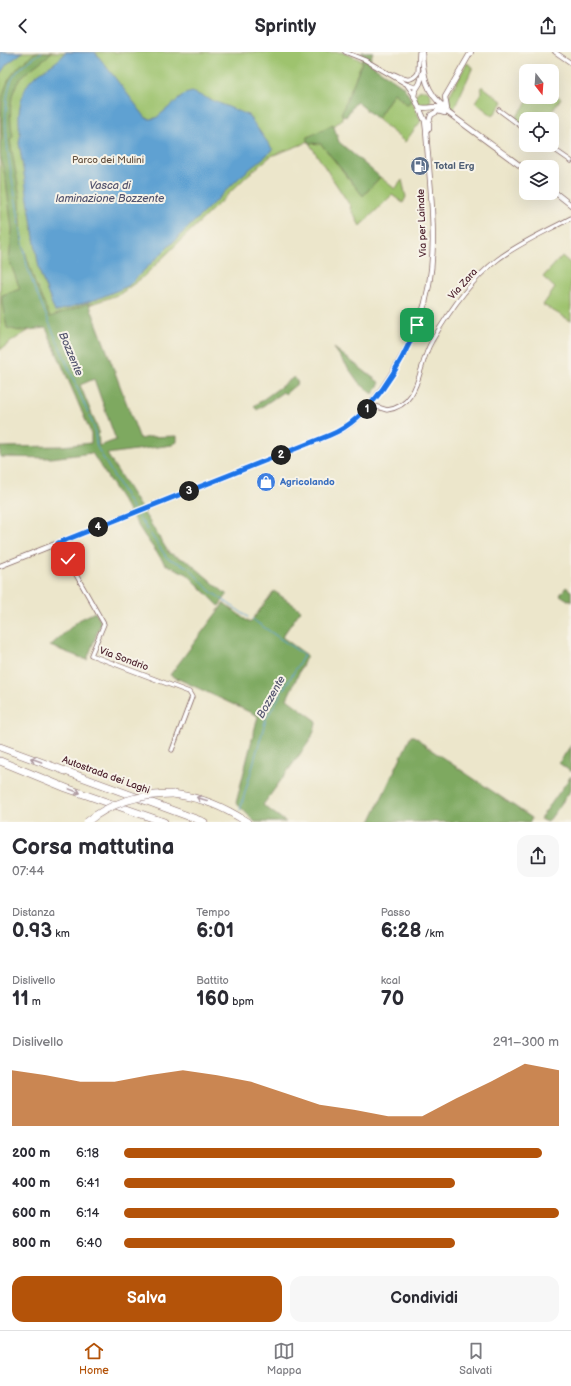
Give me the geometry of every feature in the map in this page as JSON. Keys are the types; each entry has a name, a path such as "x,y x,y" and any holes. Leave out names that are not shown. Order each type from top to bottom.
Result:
{"highway":[{"name":"Autostrada dei Laghi","path":"0,747 204,822"},
{"path":"0,761 66,788 164,822"},
{"path":"87,822 105,809 128,800 150,795 173,794 197,798 213,803 247,822"}],"street":[{"path":"345,52 388,72 406,84 417,88 423,87 432,95 440,106 449,111 519,165"},
{"path":"388,72 406,79 414,78 418,73 420,52"},
{"path":"420,52 423,72 432,95 430,107"},
{"path":"406,84 414,95 419,107 424,109 440,106 471,52"},
{"path":"555,52 571,63"},
{"path":"414,95 423,72"},
{"path":"432,95 445,99"},
{"path":"445,99 449,111"},
{"name":"Via per Lainate","path":"0,566 335,433 352,423 371,405 384,386 415,332 429,285 433,244 425,121 419,107"},
{"name":"Via per Lainate","path":"425,121 430,107"},
{"path":"499,110 519,125"},
{"path":"428,161 430,156 429,122 431,114 435,112 442,112 461,124 467,125"},
{"path":"559,152 571,160"},
{"path":"559,196 571,205"},
{"name":"Via Zara","path":"371,405 384,410 390,410 410,398 416,387 426,350 448,314 458,302 496,261 571,218"},
{"name":"Via Sondrio","path":"58,543 104,624 91,655 189,692 192,697 172,750"}],"green space":[{"name":"Parco dei Mulini","path":"0,52 341,52 366,62 341,120 334,126 303,144 271,156 248,175 142,278 120,294 43,323 28,331 0,350"},
{"path":"36,52 52,52 19,80 15,87 11,103 13,136 10,140 20,196 22,241 35,283 50,317 89,303 140,439 148,437 177,436 177,442 172,445 107,454 169,553 189,562 227,595 219,606 187,574 165,564 144,535 92,453 51,458 0,457 0,447 62,446 91,443 91,433 46,328 19,331 7,328 2,304 2,295 20,289 9,260 12,230 6,181 0,155 0,142 2,138 2,99 9,80 24,62","holes":["94,379 116,440 99,446 98,429 80,385"]},
{"path":"362,52 373,52 369,63 403,86 411,99 408,105 394,93 377,119 356,101 346,117 341,114 362,62"},
{"path":"467,63 473,67 453,111 449,109 449,96"},
{"path":"482,86 503,102 493,116 475,102 481,93"},
{"path":"423,90 430,95 431,98 426,105 423,106 416,101 415,98 420,91"},
{"path":"394,93 407,105 411,99 421,121 405,142 377,119"},
{"path":"526,104 557,104 552,112 520,112"},
{"path":"519,113 519,123 514,120"},
{"path":"333,124 339,142 380,177 363,196 321,144 309,143 306,138"},
{"path":"309,143 321,143 363,196 380,177 395,189 402,180 406,197 403,203 392,195 360,226 350,208 351,207"},
{"path":"562,256 571,264 571,321 543,305 555,288 543,277"},
{"path":"334,348 380,383 373,394 359,383"},
{"path":"294,377 298,383 285,394 283,392 257,410 254,406"},
{"path":"566,587 571,591 571,602 560,595"},
{"path":"274,591 301,610 282,637 307,655 287,699 317,721 311,739 263,805 286,822 255,822 236,803 258,716 170,675 224,603 250,623"},
{"path":"95,612 101,622 87,660 50,646 79,620"},
{"path":"411,736 415,736 427,747 532,818 530,822 370,822"},
{"path":"571,745 571,772 559,763"},
{"path":"571,776 571,790 548,822 540,819"}],"water":[{"path":"0,52 23,52 7,64 0,74"},
{"name":"Vasca di laminazione Bozzente","path":"66,52 95,52 146,118 156,118 185,94 192,92 248,115 273,150 240,177 128,286 97,299 55,312 41,276 38,263 19,143 19,116 22,97 30,81"}],"waterway":[{"name":"Bozzente","path":"42,52 14,76 11,81 6,108 8,153 27,266 34,287 94,427 97,447 134,511"},
{"name":"Bozzente","path":"136,513 167,558 188,567 210,591 248,617"},
{"name":"Bozzente","path":"240,810 266,719 304,655 252,619"}],"place":[{"name":"Total Erg","path":"420,166"},
{"name":"Agricolando","path":"266,482"}],"route":[{"path":"68,559 58,543 330,435 348,426 374,401 406,350 417,325"}]}
